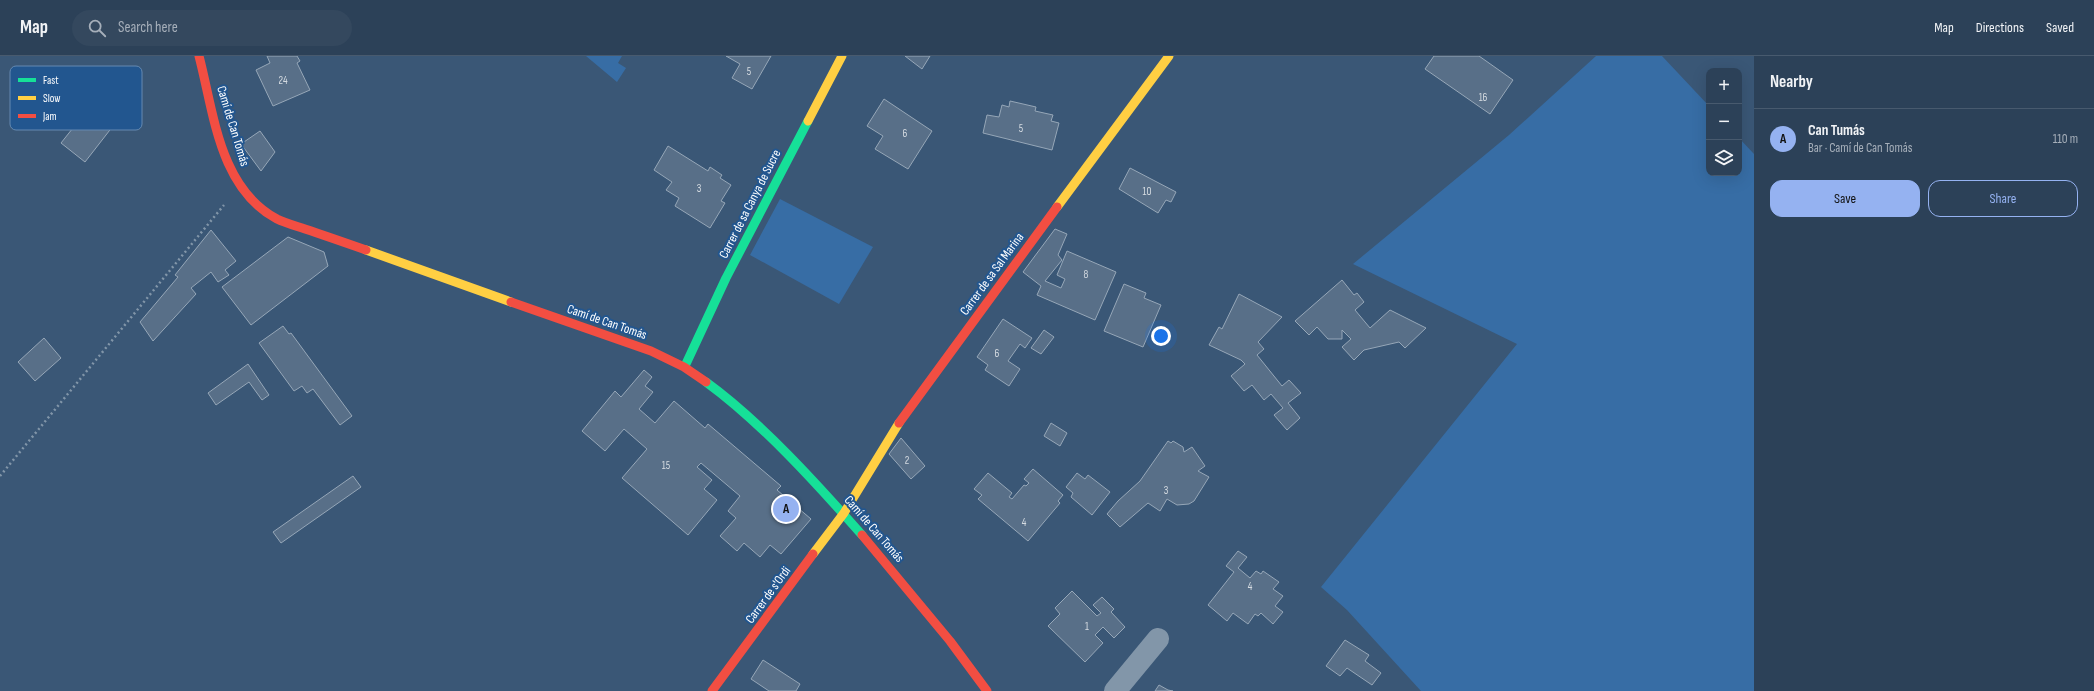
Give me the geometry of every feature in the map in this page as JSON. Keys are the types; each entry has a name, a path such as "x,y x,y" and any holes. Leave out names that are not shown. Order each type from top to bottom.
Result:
{"street":[{"name":"Camí de Can Tomás","path":"199,56 225,155 240,187 252,201 277,219 651,351 686,366 716,388 799,466 844,513 964,658 987,691"},
{"name":"Carrer de sa Canya de Sucre","path":"686,366 726,278 842,56"},
{"name":"Carrer de sa Sal Marina","path":"844,513 906,411 1169,56"},
{"name":"Carrer de s'Ordi","path":"712,691 844,513"},
{"path":"1115,691 1158,639"}],"path":[{"path":"0,476 240,187"}],"shaded area":[{"path":"586,56 622,56 618,63 626,68 617,82"},
{"path":"1596,56 1662,56 1706,103 1706,176 1742,176 1742,141 1754,154 1754,691 1421,691 1347,610 1321,587 1517,344 1353,264 1509,135"},
{"path":"780,199 873,247 839,304 750,255"}],"building":[{"path":"267,56 297,56 300,61 297,63 310,90 273,106 256,70 270,63"},
{"path":"726,56 771,56 752,89 732,78 740,64"},
{"path":"905,56 930,56 922,69"},
{"path":"1434,56 1479,56 1513,80 1490,114 1425,69"},
{"path":"884,99 932,131 908,169 875,149 883,136 867,126"},
{"path":"1010,101 1036,107 1035,111 1053,115 1051,121 1059,123 1052,150 983,133 987,115 999,117 1002,105 1009,107"},
{"path":"71,130 110,130 85,162 61,143"},
{"path":"260,131 275,152 261,171 241,144"},
{"path":"668,146 708,171 710,167 722,175 720,178 731,185 721,201 725,203 710,228 675,206 679,198 666,190 672,182 654,170"},
{"path":"1130,168 1176,192 1171,202 1166,200 1158,213 1119,189"},
{"path":"1055,229 1067,234 1058,255 1062,260 1045,281 1061,288 1065,279 1057,275 1067,251 1116,272 1095,320 1037,295 1041,286 1023,272"},
{"path":"211,230 236,261 225,270 229,275 218,282 211,272 191,288 196,294 153,341 140,322 178,277 175,275"},
{"path":"288,237 324,252 328,266 251,325 222,287"},
{"path":"1342,280 1354,295 1357,293 1364,302 1355,310 1370,328 1390,310 1426,328 1405,348 1399,342 1364,350 1354,360 1342,347 1351,339 1342,330 1342,339 1328,339 1317,327 1309,335 1295,321"},
{"path":"1124,284 1146,293 1144,298 1161,305 1143,347 1104,331"},
{"path":"1239,294 1282,317 1258,342 1264,349 1257,355 1282,386 1289,380 1301,393 1288,403 1300,418 1287,430 1274,415 1283,408 1271,394 1264,400 1252,385 1244,391 1231,376 1245,364 1241,360 1209,345 1219,327 1222,329"},
{"path":"1003,319 1032,338 1025,348 1020,344 1008,361 1020,369 1009,386 985,370 988,365 977,357"},
{"path":"283,326 289,334 291,333 352,416 340,425 313,389 307,393 302,386 294,391 259,343"},
{"path":"1044,330 1054,337 1041,354 1031,348"},
{"path":"44,338 61,358 35,381 18,362"},
{"path":"248,364 269,395 262,400 249,382 216,405 208,393"},
{"path":"644,370 652,377 645,386 653,392 639,409 655,423 674,401 705,428 708,424 781,486 777,490 811,519 781,554 770,545 760,557 744,543 737,551 720,536 736,518 728,511 740,496 701,463 697,467 712,480 704,489 717,500 688,535 622,478 647,449 624,429 605,451 582,431 615,391 621,397"},
{"path":"1051,423 1067,433 1060,446 1044,436"},
{"path":"901,438 925,466 911,479 889,454"},
{"path":"1168,441 1171,443 1173,441 1183,447 1184,452 1192,447 1205,466 1198,471 1209,477 1194,501 1189,504 1177,505 1167,499 1160,511 1148,503 1120,527 1107,514 1118,501 1140,481"},
{"path":"1033,469 1063,495 1058,501 1060,503 1028,541 978,499 982,495 974,489 988,473 1012,493 1009,497 1012,499 1024,485 1026,486 1029,483 1024,479"},
{"path":"1077,473 1085,479 1088,475 1110,492 1092,515 1071,497 1073,493 1066,487"},
{"path":"353,476 361,487 281,543 273,532"},
{"path":"1238,551 1247,557 1238,568 1250,578 1256,571 1261,574 1263,571 1279,582 1273,589 1283,596 1275,606 1283,612 1273,624 1261,613 1258,616 1255,614 1248,624 1233,613 1227,621 1208,605 1234,572 1226,566"},
{"path":"1072,591 1097,616 1101,613 1093,605 1102,597 1114,609 1111,612 1125,627 1114,638 1103,627 1095,635 1103,643 1085,662 1048,626 1060,614 1055,608"},
{"path":"1345,640 1369,655 1365,661 1381,673 1372,685 1347,668 1340,676 1326,666"},
{"path":"763,660 800,684 796,691 769,691 751,679"},
{"path":"1159,685 1168,690 1173,691 1155,691"}],"traffic: fast":[{"path":"685,366 726,278 808,121"},
{"path":"706,382 727,398 788,454 862,535"}],"traffic: slow":[{"path":"808,121 842,56"},
{"path":"1057,207 1169,56"},
{"path":"366,250 511,302"},
{"path":"813,554 844,513 899,423"}],"traffic: jam":[{"path":"199,56 222,147 231,169 242,188 258,205 277,219 366,250"},
{"path":"899,423 1057,207"},
{"path":"511,302 651,351 684,367 706,382"},
{"path":"862,535 950,641 987,691"},
{"path":"712,691 813,554"}],"place":[{"name":"Can Tumás","path":"786,509"}]}
